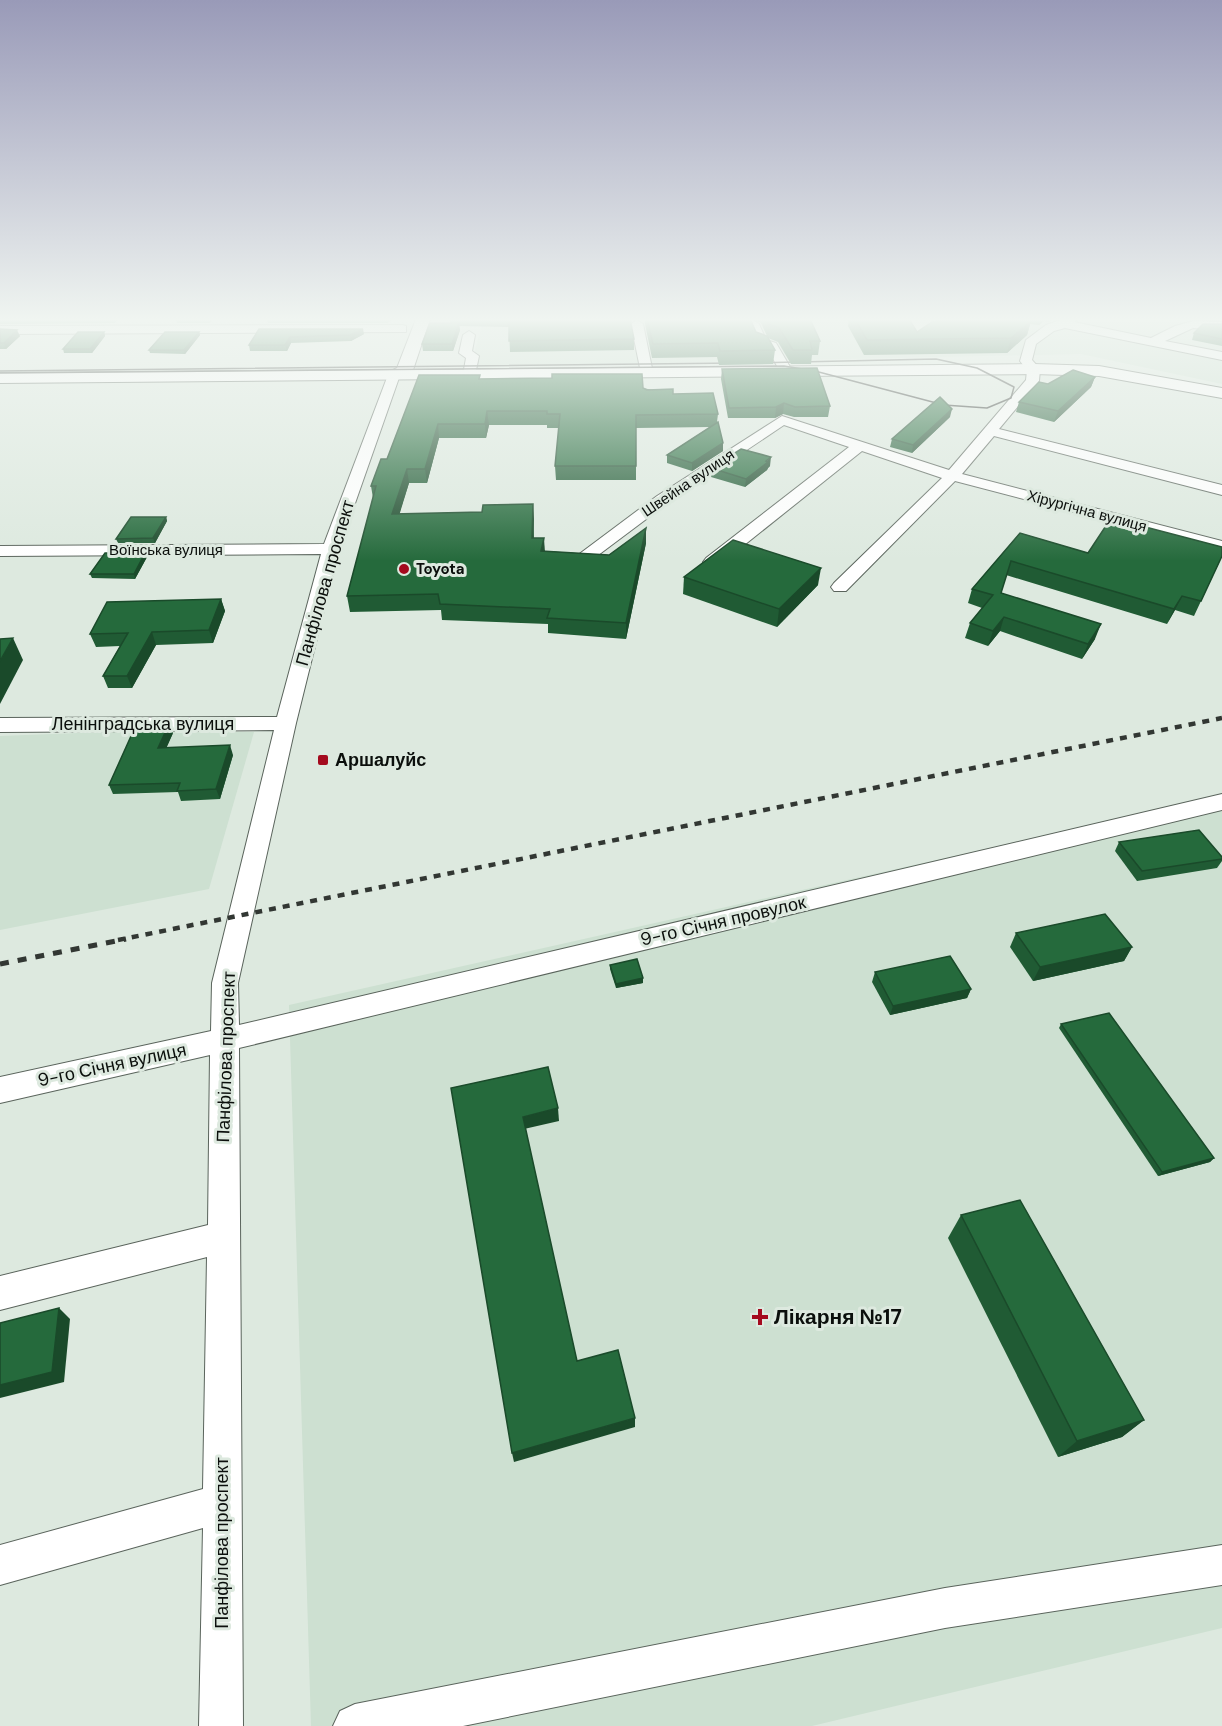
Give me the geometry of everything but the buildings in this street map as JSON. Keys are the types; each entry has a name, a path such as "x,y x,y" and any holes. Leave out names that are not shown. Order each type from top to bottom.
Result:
{"street":[{"name":"Панфілова проспект","path":"220,1726 225,983 286,723 331,549 383,400"},
{"path":"840,586 952,476 1017,400"},
{"name":"Швейна вулиця","path":"587,555 663,499 782,420 952,476"},
{"path":"992,431 1222,490"},
{"path":"695,575 861,445"},
{"name":"Хірургічна вулиця","path":"952,476 1222,546"},
{"name":"Воїнська вулиця","path":"0,551 331,549"},
{"name":"Ленінградська вулиця","path":"0,725 286,723"},
{"name":"9-го Січня провулок","path":"224,1040 1222,802"},
{"name":"9-го Січня вулиця","path":"0,1090 224,1040"},
{"path":"0,1293 223,1237"},
{"path":"0,1565 222,1503"},
{"path":"355,1726 945,1608 1222,1565"}],"shaded area":[{"path":"104,732 254,732 209,889 0,930 0,736"},
{"name":"Лікарня №17","path":"1222,796 1222,1628 812,1726 311,1726 289,1005"}],"tram line":[{"path":"923,400 944,405 987,408 1007,400"}],"railway":[{"path":"118,940 1222,718"},
{"path":"0,964 126,939"}],"place":[{"name":"Toyota","path":"404,569"},
{"name":"Аршалуйс","path":"323,760"},
{"name":"Лікарня №17","path":"760,1317"}]}
